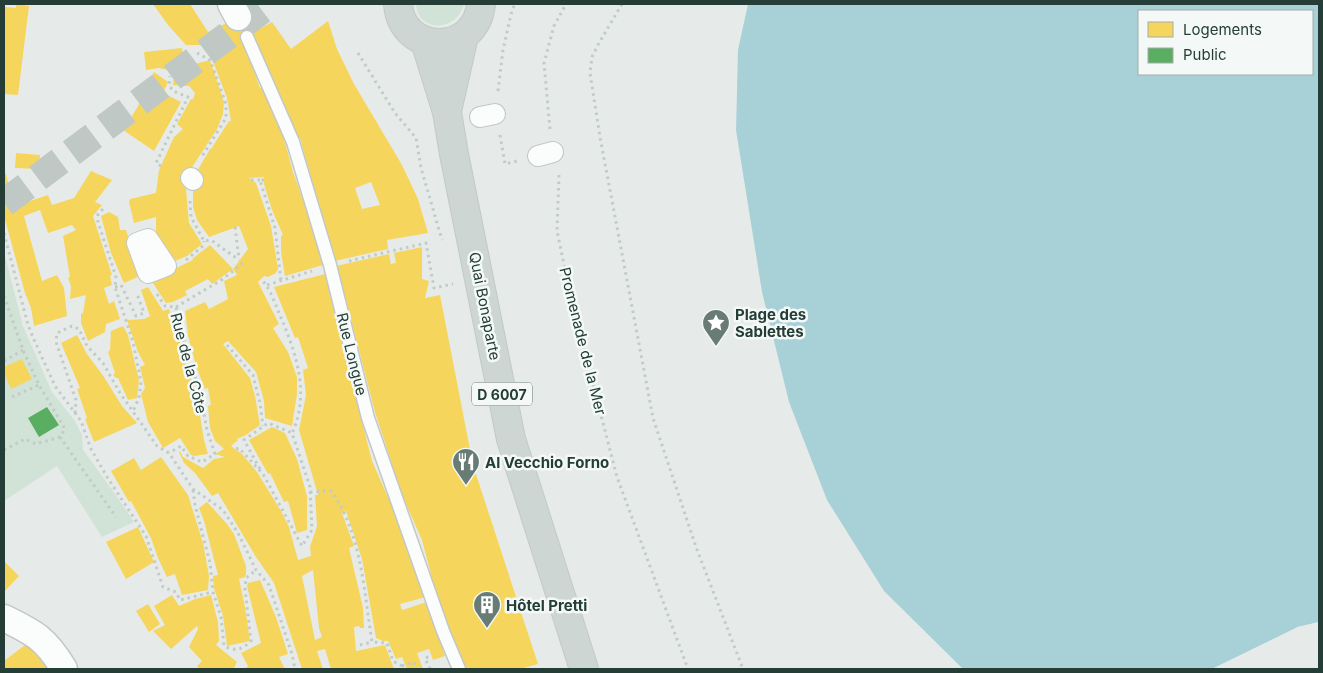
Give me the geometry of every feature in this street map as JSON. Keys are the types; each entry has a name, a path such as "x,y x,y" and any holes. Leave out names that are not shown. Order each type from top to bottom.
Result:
{"main road":[{"path":"397,4 400,17 406,27 415,35 425,41 445,43 464,36 475,23 481,4"},
{"name":"Quai Bonaparte","path":"447,112 464,36"},
{"name":"Quai Bonaparte","path":"425,41 447,112 511,439 584,669"}],"street":[{"path":"4,618 35,634 54,653 64,669"}],"lane":[{"name":"Rue Longue","path":"239,20 293,142 330,265 368,418 443,631 460,669"}],"path":[{"path":"491,109 512,10 515,4"},
{"name":"Promenade de la Mer","path":"566,4 554,26 544,63 549,125 545,154 559,174 558,231 576,317 617,477 688,669"},
{"path":"622,4 592,57 590,73 602,147 653,418 696,547 743,669"},
{"path":"358,52 395,113 416,138"},
{"path":"161,166 156,163 188,97 174,91 169,85 170,76"},
{"path":"251,180 262,180 276,228 281,281"},
{"path":"103,209 98,214 98,222 116,277 115,287 133,342 141,382 140,398 133,412"},
{"path":"235,227 239,260"},
{"path":"4,233 28,325 35,342 55,386 82,421 91,449 107,477 146,536 162,587 176,592 180,600 213,592"},
{"path":"267,285 330,265 426,243 434,288 454,284"},
{"path":"176,306 223,279 243,263"},
{"path":"261,279 267,285 287,332 300,374 301,394 295,427 292,433"},
{"name":"Rue de la Côte","path":"151,282 165,306 176,306 187,354 199,388 206,430 215,454 202,462 188,456 181,446 169,453"},
{"path":"115,287 121,285 136,316 144,314 135,289"},
{"path":"4,296 23,350 39,385 65,429 60,437 36,444 25,439 4,450"},
{"path":"75,413 76,400 56,342 57,333 72,326 79,329 87,346 103,363 133,412 157,446 169,453 194,489 223,510 238,533 256,570 269,585 292,654 295,669"},
{"path":"227,345 253,376 260,403 263,426"},
{"path":"4,361 23,350"},
{"path":"12,397 39,385"},
{"path":"268,423 292,433 300,452 310,492 312,530 302,546 244,440 268,423"},
{"path":"60,437 116,517"},
{"path":"236,450 239,448 260,471"},
{"path":"194,489 195,505 210,563 213,592 221,617 224,646 231,650 244,648 252,641 245,589 246,578 256,570"},
{"path":"310,492 331,491 346,517 356,546 372,642"},
{"path":"360,645 372,642 386,643 393,661 403,668 414,662 416,669"},
{"path":"425,658 430,669"}],"green space":[{"path":"416,4 464,4 454,20 438,25 430,24 423,20 418,13"},
{"path":"4,252 23,326 52,392 75,421 82,435 83,450 134,522 102,537 57,466 4,501"}],"water":[{"path":"748,4 1319,4 1319,622 1298,627 1212,669 963,669 884,591 827,500 789,402 762,292 736,130 738,50"}],"pier":[{"path":"1319,622 1319,625 1299,629 1217,669 1212,669 1298,627"}],"building: Logements":[{"path":"16,4 29,6 18,95 4,94 5,7 16,8"},
{"path":"153,4 190,4 208,32 251,11 261,28 272,22 291,49 328,21 337,49 354,84 402,165 418,199 428,233 387,240 388,249 335,261 300,138 264,65 253,35 243,40 260,88 262,88 281,128 293,172 310,217 323,265 285,276 281,252 281,236 283,235 272,210 264,184 264,177 249,178 256,183 271,226 278,269 276,273 268,277 264,276 258,282 279,324 273,328 288,352 297,377 297,394 292,426 265,418 264,401 256,372 228,341 223,344 250,378 260,425 237,439 231,446 242,454 257,472 281,511 289,527 298,560 311,556 310,547 317,526 315,495 318,495 299,430 306,395 303,370 308,368 298,337 295,338 274,287 325,274 372,461 402,529 426,597 400,604 402,610 427,602 445,656 433,660 429,649 417,653 423,669 407,669 402,657 396,659 388,641 376,638 362,559 346,511 342,513 354,546 349,548 363,608 364,628 354,627 356,651 385,645 394,669 331,669 325,649 317,651 323,669 302,669 274,583 256,557 218,493 212,496 195,473 184,463 179,452 183,457 203,468 214,459 225,457 215,454 224,449 215,441 210,428 208,406 211,405 208,388 205,389 196,366 188,335 185,311 205,302 209,309 228,299 224,281 237,275 233,269 248,249 239,226 209,237 197,220 193,207 193,178 210,149 229,121 231,121 227,98 209,51 210,45 186,45","holes":["371,182 380,205 362,209 355,188","313,570 319,628 322,637 315,640 302,576"]},
{"path":"182,48 184,67 210,60 224,102 223,114 217,129 185,178 189,223 202,244 187,256 175,261 170,260 156,238 156,217 134,223 129,202 130,199 156,193 159,170 174,137 183,129 177,124 195,93 189,86 173,85 174,71 159,68 146,70 144,52"},
{"path":"154,72 168,82 163,93 181,102 154,151 123,130 137,108"},
{"path":"16,153 40,155 39,169 15,168"},
{"path":"91,171 112,180 95,202 102,205 93,216 112,275 110,276 112,285 104,288 109,304 114,301 120,319 106,324 105,332 88,341 81,323 81,314 83,313 86,295 70,299 71,286 68,278 70,277 63,236 76,230 72,225 48,233 40,210 24,216 42,281 57,275 64,288 67,316 34,326 31,308 25,293 4,216 4,174 6,174 10,192 5,193 7,205 20,202 21,204 48,195 52,205 74,198"},
{"path":"109,212 118,217 120,230 126,230 140,276 124,283 111,253 101,216"},
{"path":"210,245 233,269 212,284 208,279 185,291 187,295 173,302 166,303 151,280 193,260"},
{"path":"422,247 422,279 429,281 425,298 440,295 473,465 538,664 520,669 465,669 438,601 422,540 402,495 375,412 336,266 389,254 391,264 396,263 394,253"},
{"path":"148,287 163,311 169,309 177,329 185,362 196,391 208,454 191,455 180,438 163,448 148,422 141,394 145,388 140,367 145,365 138,352 127,320 144,319 150,316 141,290"},
{"path":"123,326 128,335 139,380 137,398 128,400 118,378 113,375 115,373 108,352 110,350 111,331"},
{"path":"77,335 87,354 122,406 137,423 94,442 85,419 87,418 77,389 80,388 61,343"},
{"path":"22,359 32,379 11,389 4,373 4,367"},
{"path":"272,427 285,433 297,459 307,496 307,530 297,533 288,501 284,502 270,473 268,474 249,440"},
{"path":"161,457 188,495 203,543 209,576 208,590 182,595 175,574 167,577 151,538 131,501 129,502 111,471 134,458 141,470"},
{"path":"207,502 234,534 246,566 245,577 239,579 250,641 227,646 223,616 214,588 213,576 218,575 199,508"},
{"path":"138,527 154,562 126,579 106,542"},
{"path":"4,561 19,576 4,592"},
{"path":"260,580 276,617 288,654 279,657 285,669 245,669 248,666 241,653 261,643 247,586 248,583"},
{"path":"172,595 179,606 211,595 218,622 219,641 216,645 237,662 234,668 199,669 197,666 202,661 189,647 198,629 197,626 171,649 153,631 165,625 154,606"},
{"path":"148,604 160,624 149,632 136,611"},
{"path":"25,645 30,648 48,669 4,669 4,661"}],"building: Public":[{"path":"47,407 59,425 39,437 28,418"}],"tunnel":[{"path":"4,203 270,4"}],"place":[{"name":"Plage des Sablettes","path":"716,347"},
{"name":"Al Vecchio Forno","path":"466,486"},
{"name":"Hôtel Pretti","path":"487,629"}]}
